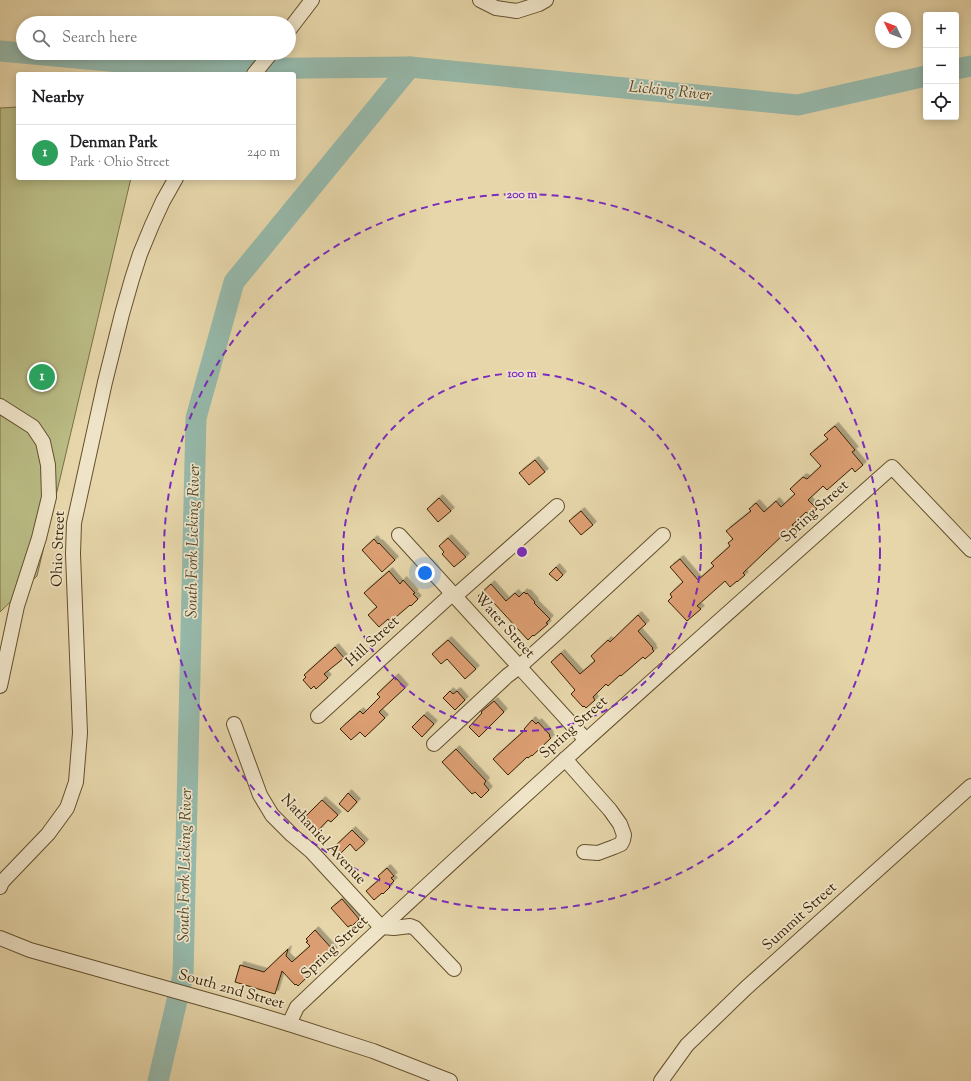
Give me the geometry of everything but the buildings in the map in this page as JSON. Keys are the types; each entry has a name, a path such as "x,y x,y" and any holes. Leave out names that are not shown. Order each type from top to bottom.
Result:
{"street":[{"path":"296,21 312,0"},
{"path":"480,0 496,8 517,11 539,4 546,0"},
{"path":"256,72 265,60"},
{"name":"Ohio Street","path":"0,887 2,882 48,834 67,808 76,782 80,733 72,554 74,523 122,314 130,286 140,254 152,225 175,180"},
{"path":"0,406 33,427 44,442 48,465 49,496 39,538 17,606 0,686"},
{"name":"Spring Street","path":"289,1024 296,1007 381,927 586,740 892,467 971,550"},
{"name":"Hill Street","path":"318,716 453,595 557,506"},
{"name":"Water Street","path":"399,535 586,740"},
{"path":"434,744 663,535"},
{"name":"Nathaniel Avenue","path":"234,724 260,795 272,815 312,852 381,927"},
{"path":"565,759 610,810 620,824 624,835 621,844 610,849 598,853 584,852"},
{"name":"Summit Street","path":"661,1081 687,1045 735,998 971,786"},
{"path":"381,927 394,928 410,926 415,928 454,969"},
{"name":"South 2nd Street","path":"0,938 30,950 236,1008 374,1051 450,1081"}],"green space":[{"path":"16,107 16,180 131,180 37,576 0,612 0,108"}],"waterway":[{"name":"Licking River","path":"0,51 16,52"},
{"name":"Licking River","path":"98,60 195,69 410,67 798,105 923,77"},
{"name":"Licking River","path":"959,68 971,66"},
{"name":"South Fork Licking River","path":"158,1081 183,975 196,418 234,282 410,67"}],"place":[{"name":"Denman Park","path":"42,377"}]}
